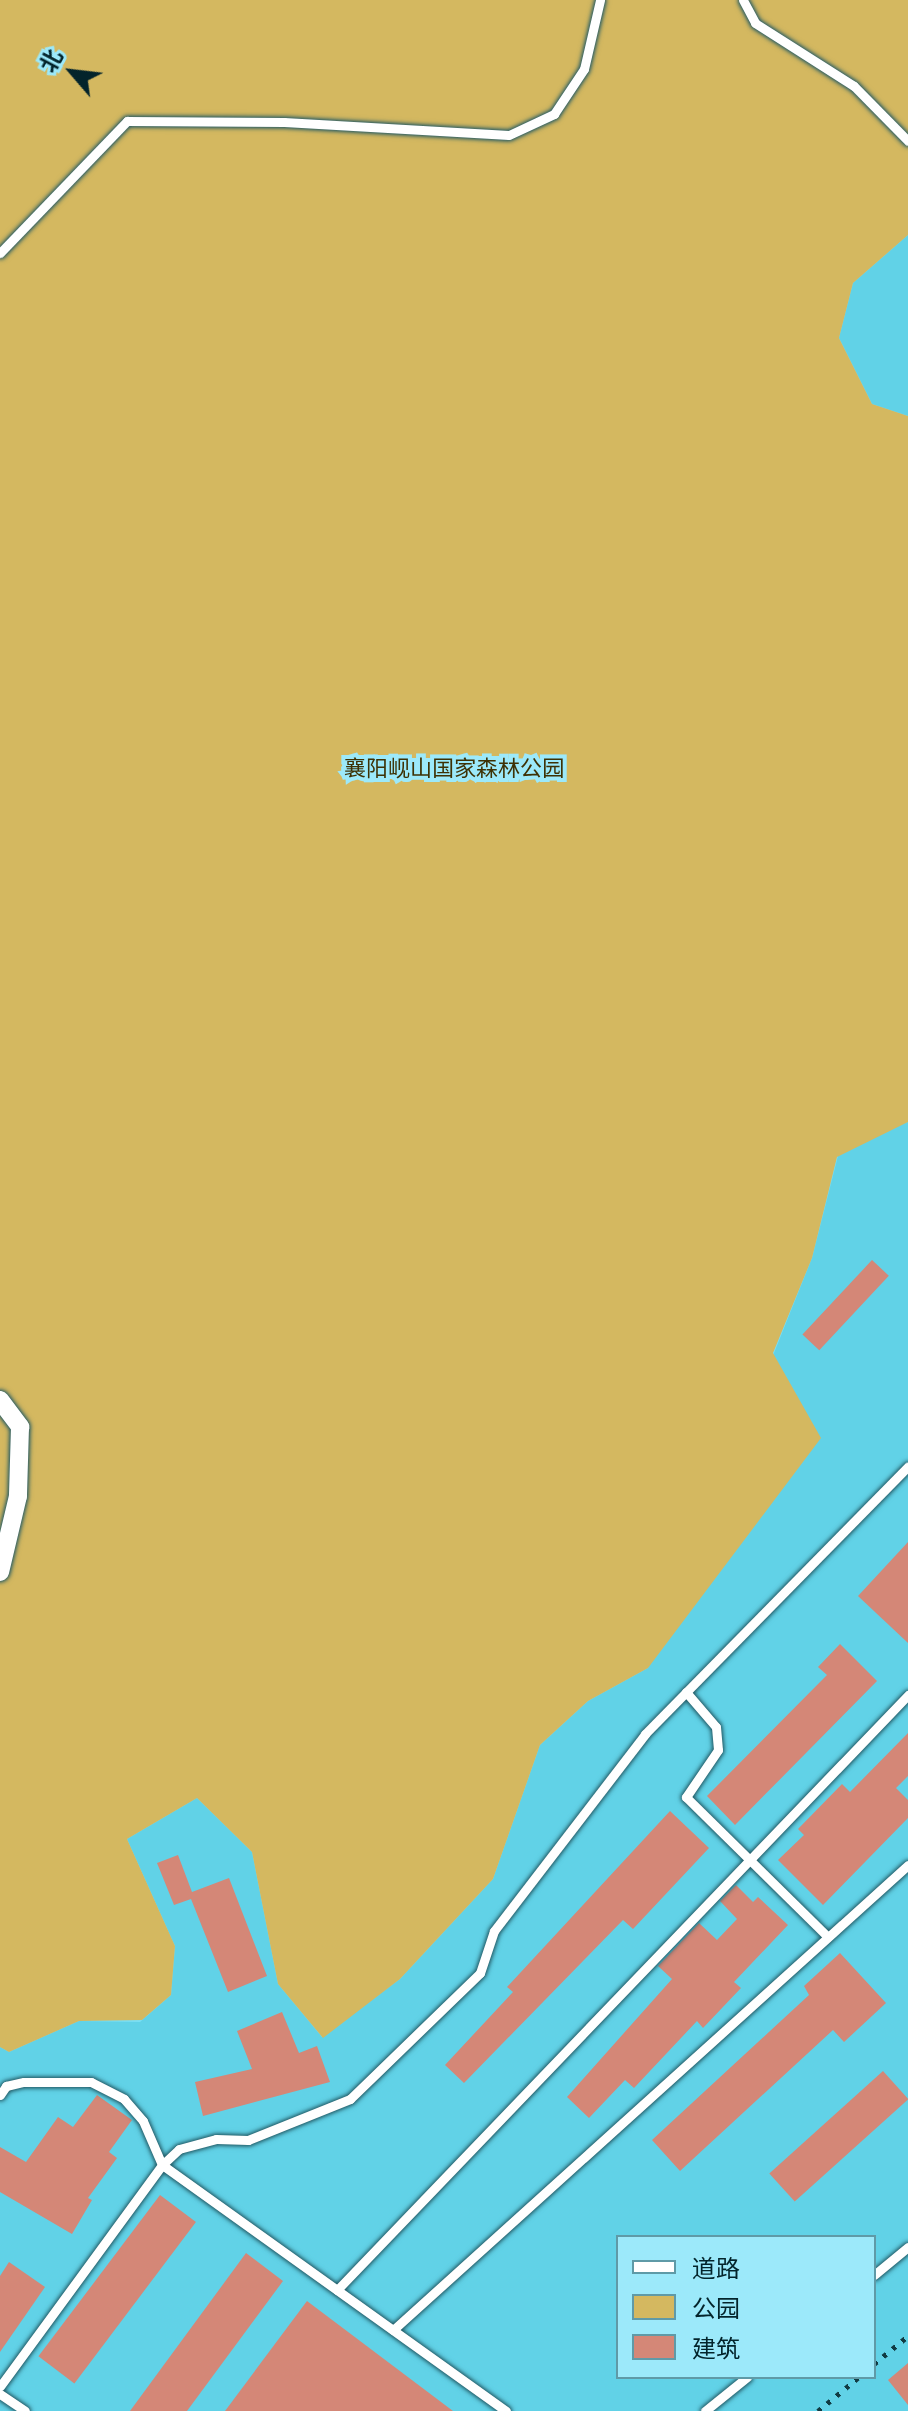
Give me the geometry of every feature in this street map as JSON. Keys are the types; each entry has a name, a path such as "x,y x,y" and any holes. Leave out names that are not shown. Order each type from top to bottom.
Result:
{"street":[{"path":"0,1400 20,1427 18,1496 0,1572"}],"lane":[{"path":"0,253 127,121 284,122 509,135 554,114 577,80 584,69 600,0"},
{"path":"743,0 755,23 854,86 908,141"},
{"path":"0,2386 162,2165 179,2149 216,2139 248,2140 350,2099 480,1973 494,1931 645,1734 908,1466"},
{"path":"686,1692 716,1727 718,1750 686,1797 828,1937"},
{"path":"337,2290 908,1695"},
{"path":"393,2330 908,1865"},
{"path":"0,2095 6,2086 24,2082 91,2082 124,2099 143,2121 162,2165 506,2411"},
{"path":"876,2273 908,2247"},
{"path":"705,2411 745,2379"},
{"path":"0,2394 25,2411"}],"shaded area":[{"path":"908,235 908,416 872,404 839,338 853,283"},
{"path":"908,1122 908,2411 0,2411 0,2047 9,2052 79,2021 140,2022 171,1995 175,1946 127,1839 197,1798 252,1852 278,1984 322,2037 400,1979 493,1879 540,1745 588,1701 648,1668 812,1258 841,1144"}],"green space":[{"name":"襄阳岘山国家森林公园","path":"0,0 908,0 908,235 853,283 839,338 872,404 908,416 908,1122 837,1157 812,1258 773,1353 821,1438 648,1668 588,1701 540,1745 493,1879 400,1979 323,2038 278,1984 252,1852 197,1798 127,1839 175,1946 171,1995 142,2020 79,2021 9,2052 0,2047"}],"building":[{"path":"872,1260 889,1276 819,1350 802,1335"},
{"path":"908,1542 908,1643 858,1596"},
{"path":"840,1644 877,1681 735,1825 707,1796 827,1675 818,1667"},
{"path":"908,1733 908,1776 896,1788 908,1800 908,1818 823,1905 778,1860 804,1835 798,1829 842,1784 850,1792"},
{"path":"670,1811 709,1848 633,1929 623,1920 464,2083 445,2065 513,1992 507,1987"},
{"path":"178,1855 192,1892 229,1878 267,1976 228,1992 191,1899 174,1905 157,1863"},
{"path":"736,1885 753,1902 758,1897 788,1925 734,1982 741,1988 703,2028 697,2021 634,2088 625,2080 589,2118 567,2097 672,1979 658,1966 699,1923 717,1940 737,1919 720,1901"},
{"path":"840,1953 886,2003 844,2042 833,2030 680,2171 652,2140 809,1995 804,1986"},
{"path":"282,2012 299,2053 317,2046 330,2082 203,2116 195,2082 252,2069 237,2031"},
{"path":"883,2071 908,2100 795,2202 769,2173"},
{"path":"97,2095 132,2120 109,2152 117,2158 88,2198 92,2200 72,2234 0,2192 0,2147 26,2162 58,2117 73,2127"},
{"path":"160,2195 196,2222 74,2383 38,2356"},
{"path":"246,2253 283,2281 187,2411 130,2411"},
{"path":"9,2262 45,2287 0,2352 0,2276"},
{"path":"307,2301 453,2411 225,2411"},
{"path":"908,2363 908,2405 888,2380"}],"railway":[{"path":"876,2362 908,2336"},
{"path":"818,2411 857,2379"}]}
